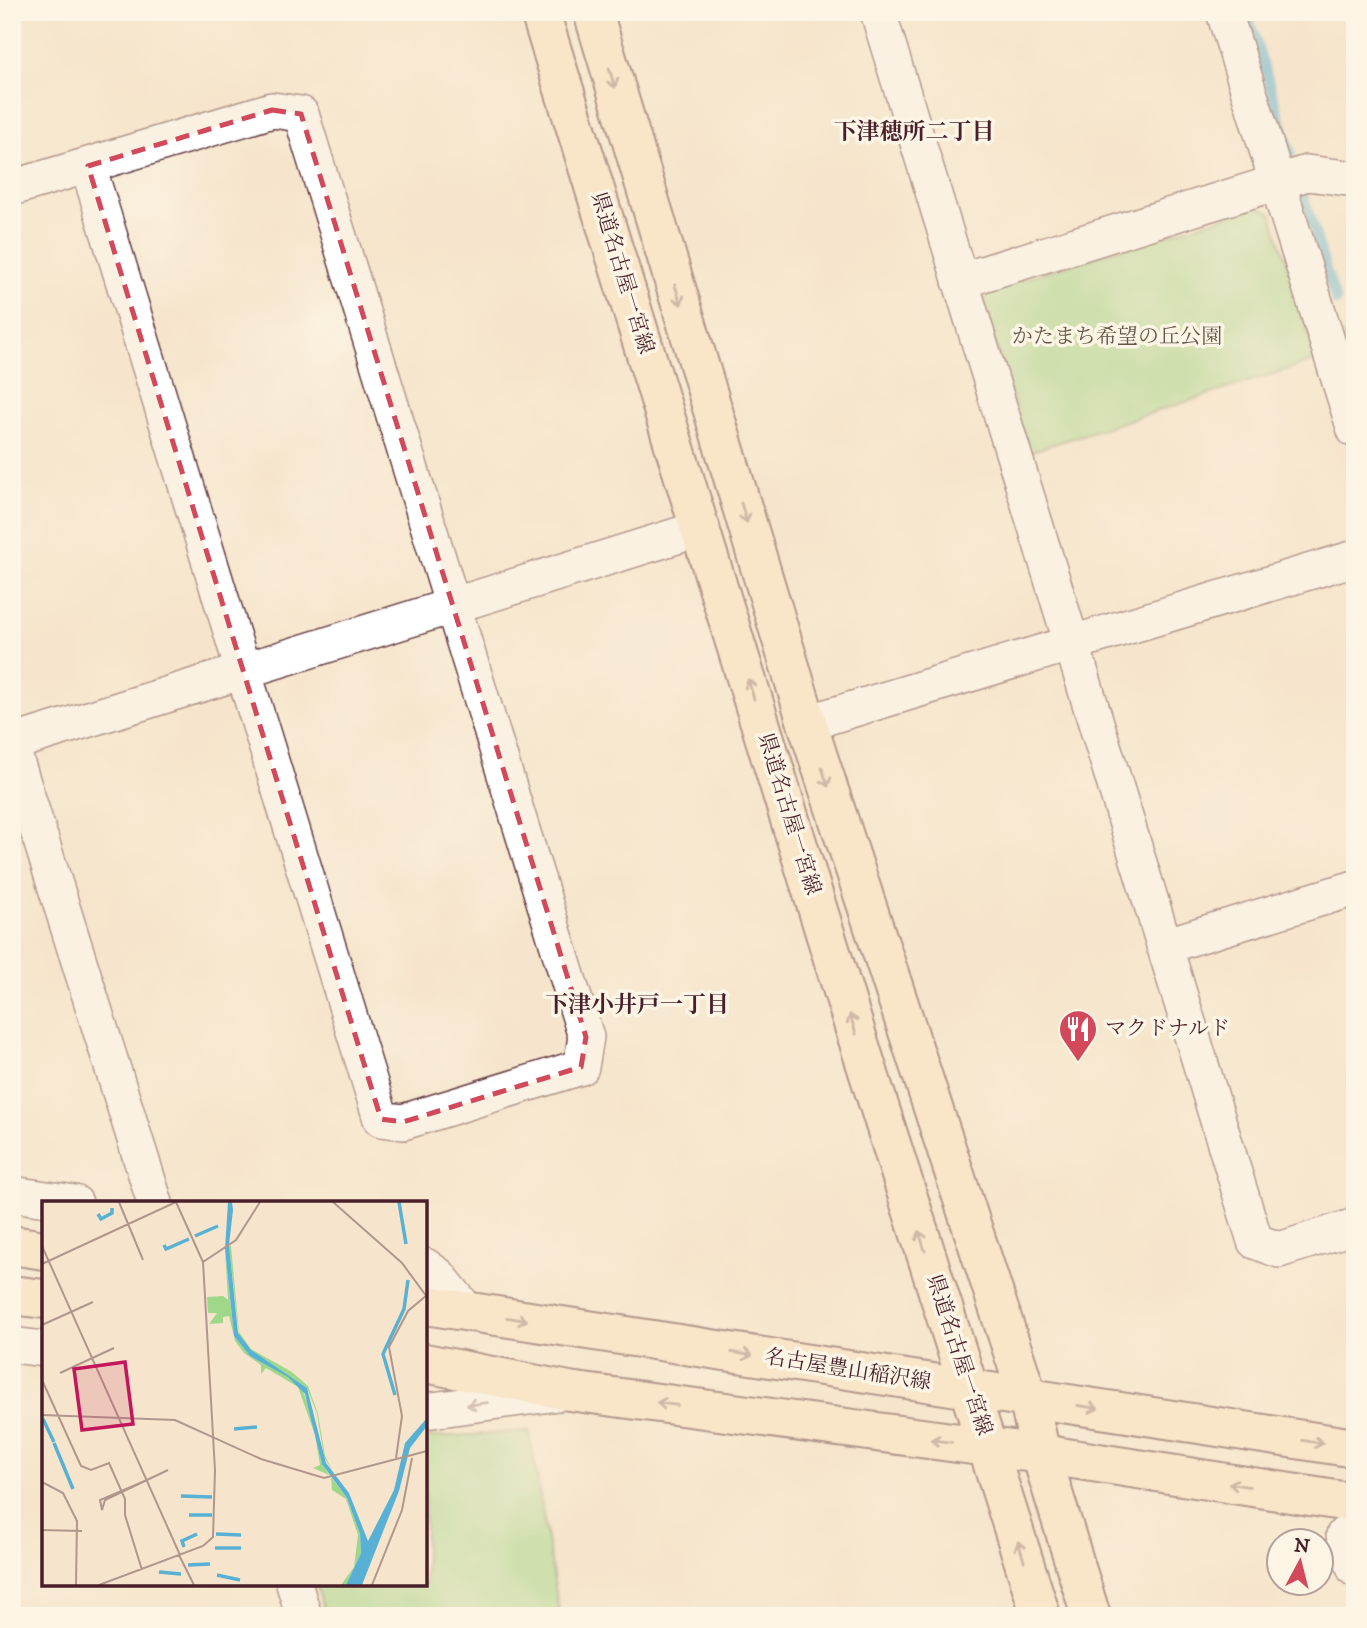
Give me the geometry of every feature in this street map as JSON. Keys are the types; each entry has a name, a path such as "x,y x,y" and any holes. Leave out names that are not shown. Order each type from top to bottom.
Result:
{"main road":[{"name":"県道名古屋一宮線","path":"540,12 1041,1616"},
{"path":"593,12 807,723 1028,1398 1041,1454 1091,1616"},
{"path":"12,1245 42,1250"},
{"path":"12,1295 42,1299"},
{"name":"名古屋豊山稲沢線","path":"427,1305 1355,1448"},
{"path":"427,1363 569,1391 1041,1454 1349,1519"}],"street":[{"path":"878,12 1255,1241 1279,1250 1355,1226"},
{"path":"1224,12 1355,430"},
{"path":"12,188 272,110 301,114 586,1037 581,1067 403,1122 381,1119 88,166"},
{"path":"960,281 1307,173 1355,179"},
{"path":"154,1201 12,745 702,528"},
{"path":"807,723 1355,558"},
{"path":"1164,946 1355,888"},
{"path":"12,1194 61,1201"},
{"path":"427,1267 439,1276 467,1311"},
{"path":"12,1345 42,1349"},
{"path":"427,1411 569,1391"},
{"path":"1349,1519 1355,1569"},
{"path":"295,1586 303,1616"}],"highlighted area":[{"path":"272,110 301,114 586,1037 581,1067 403,1122 381,1119 88,166"}],"green space":[{"name":"かたまち希望の丘公園","path":"1258,206 1271,213 1317,360 1029,452 983,303 991,289"},
{"path":"529,1431 559,1611 543,1616 326,1616 317,1586 427,1586 427,1438"}],"waterway":[{"path":"1247,12 1291,153"},
{"path":"1303,194 1336,301"},
{"path":"1347,336 1355,360"}],"place":[{"name":"マクドナルド","path":"1078,1063"}],"district":[{"name":"下津穂所二丁目","path":"914,132"},
{"name":"下津小井戸一丁目","path":"637,1005"}]}
